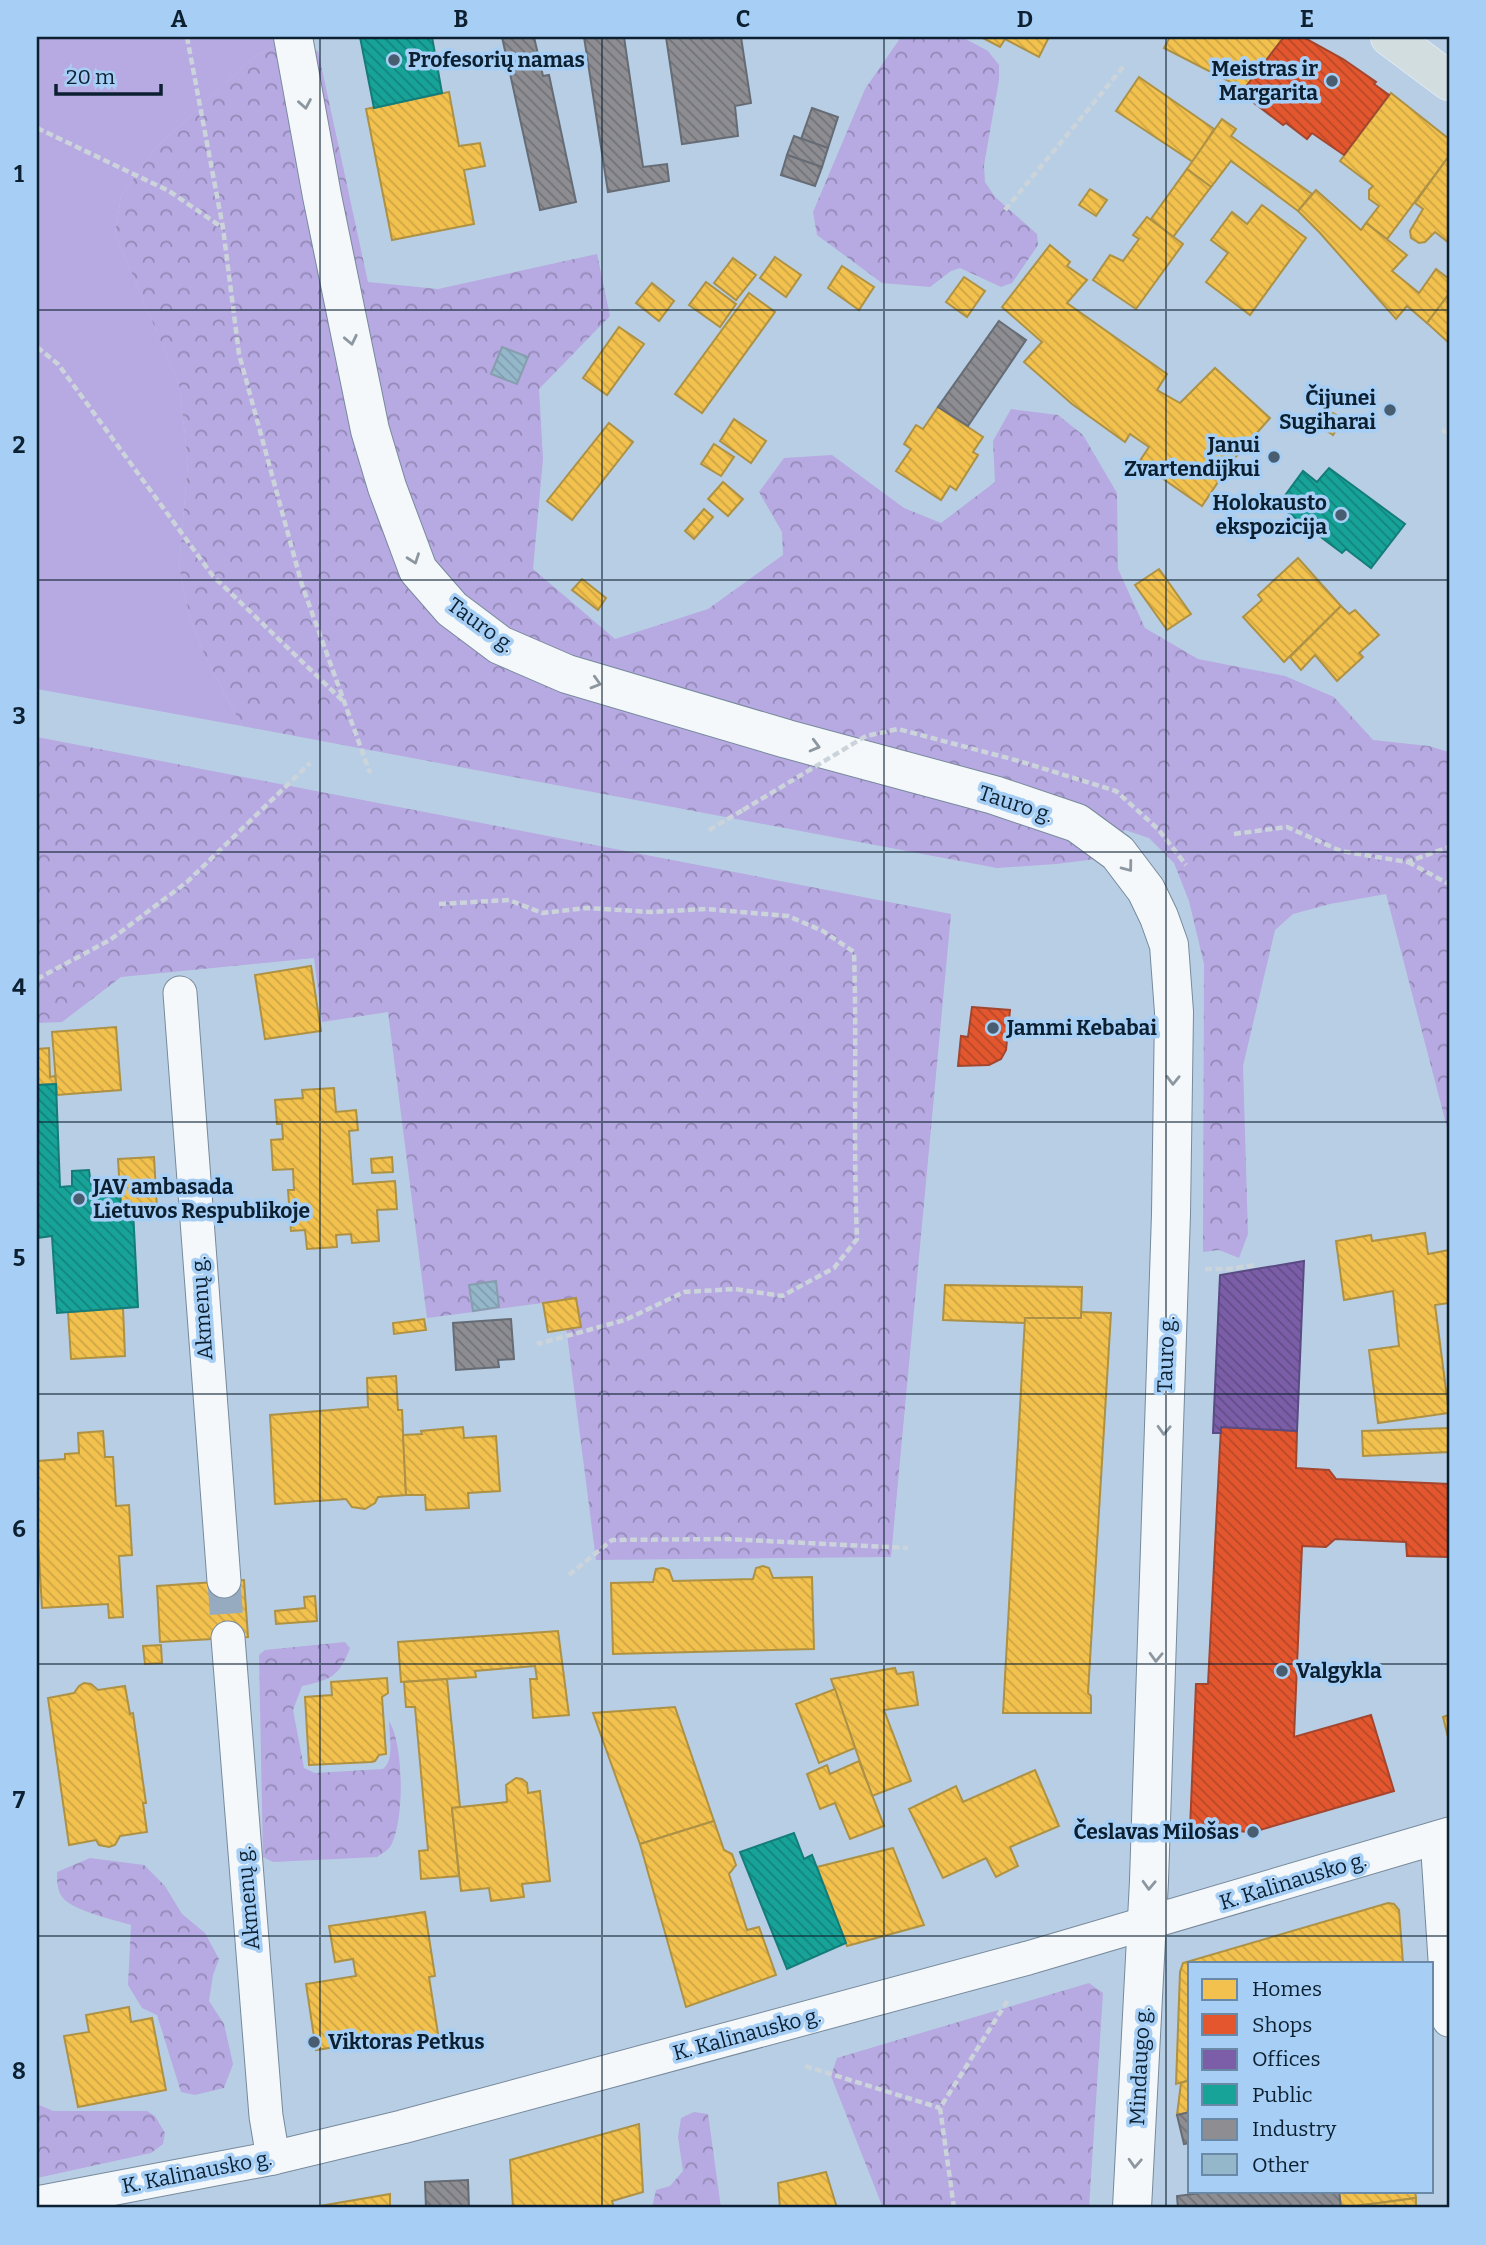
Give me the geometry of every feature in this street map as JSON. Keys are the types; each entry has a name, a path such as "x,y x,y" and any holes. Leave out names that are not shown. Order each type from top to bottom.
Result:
{"main road":[{"name":"Tauro g.","path":"293,37 321,196 370,430 387,487 418,570 452,609 500,645 567,674 787,739 994,795 1077,823 1118,853 1146,890 1159,917 1169,945 1174,1012 1171,1227 1147,1924"},
{"path":"1390,37 1449,81"},
{"name":"Mindaugo g.","path":"1132,2208 1147,1924"}],"street":[{"name":"Akmenų g.","path":"180,993 224,1581"},
{"name":"Akmenų g.","path":"228,1638 265,2116 273,2158"},
{"name":"K. Kalinausko g.","path":"37,2203 273,2158 402,2127 1028,1958 1443,1836"},
{"path":"1443,1836 1449,2020"}],"path":[{"path":"187,37 223,228 239,354 302,586 370,773"},
{"path":"1005,210 1124,66"},
{"path":"37,128 169,191 223,228"},
{"path":"37,347 58,364 213,576 344,702"},
{"path":"1442,430 1449,433"},
{"path":"709,830 866,736 898,729 1019,761 1116,791 1158,829 1186,865"},
{"path":"37,979 110,940 187,882 310,763"},
{"path":"1234,834 1287,827 1341,851 1407,862 1449,884"},
{"path":"1407,862 1449,847"},
{"path":"439,904 509,900 542,913 587,908 652,912 706,909 788,916 823,931 853,952 856,1015 854,1176 857,1239 834,1268 782,1297 735,1289 684,1292 625,1320 537,1344"},
{"path":"1216,1269 1255,1265"},
{"path":"569,1575 612,1540 725,1539 908,1548"},
{"path":"954,2208 940,2108 1002,2012 1028,1958"},
{"path":"805,2066 940,2108"}],"green space":[{"path":"37,37 273,37 276,47 256,55 156,148 121,196 115,234 179,384 188,462 179,566 190,618 205,656 242,726 37,689"},
{"path":"901,37 962,37 988,51 999,65 999,80 984,165 985,182 995,197 1037,234 1038,245 1012,283 1001,287 960,268 951,271 930,287 882,283 817,235 813,212 865,89"},
{"path":"276,47 318,51 368,282 438,289 597,254 610,316 539,389 543,459 533,569 615,639 708,609 783,555 782,532 759,492 784,458 832,455 904,508 941,523 995,482 993,441 1011,409 1058,415 1083,435 1117,493 1118,569 1145,628 1198,659 1285,676 1334,697 1373,740 1429,746 1449,752 1449,1135 1386,894 1293,914 1275,930 1243,1066 1248,1234 1239,1258 1219,1250 1203,1252 1204,964 1189,901 1174,863 1149,838 1125,830 1096,859 997,868 242,726 205,656 190,618 179,566 188,462 179,384 115,234 121,196 156,148 256,55"},
{"path":"37,737 951,914 891,1557 596,1560 563,1303 543,1303 427,1318 388,1012 322,1022 314,958 121,977 62,1022 37,1023"},
{"path":"345,1642 350,1648 342,1665 327,1679 302,1686 293,1710 304,1768 315,1773 383,1769 390,1753 389,1721 398,1747 401,1784 395,1836 390,1847 377,1857 273,1862 263,1857 259,1655 265,1650"},
{"path":"90,1858 144,1865 165,1886 182,1914 205,1933 219,1959 213,1975 209,2001 224,2024 233,2064 224,2088 195,2095 181,2092 157,2015 142,2008 128,1985 131,1925 85,1911 68,1903 61,1895 57,1872"},
{"path":"1089,1983 1103,1993 1089,2208 883,2208 831,2076 837,2058"},
{"path":"37,2104 53,2111 147,2111 155,2116 165,2133 163,2144 151,2153 37,2178"},
{"path":"694,2112 708,2114 721,2208 652,2208 656,2190 670,2186 683,2171 678,2137 681,2118"}],"building: Homes":[{"path":"981,37 1049,37 1039,57 1005,39 1000,47"},
{"path":"1170,37 1284,37 1244,89 1164,48"},
{"path":"1139,77 1214,129 1193,162 1116,111"},
{"path":"449,92 459,146 480,143 485,166 464,170 474,224 392,240 366,109"},
{"path":"1391,93 1449,139 1449,156 1387,239 1366,223 1379,206 1369,199 1369,190 1373,186 1340,161"},
{"path":"1222,119 1236,129 1231,136 1312,194 1298,211 1231,161 1211,187 1187,169"},
{"path":"1449,156 1449,243 1435,232 1425,242 1419,243 1411,238 1410,231 1423,209 1415,203"},
{"path":"1187,169 1211,187 1173,237 1151,219"},
{"path":"1090,189 1107,200 1096,216 1079,205"},
{"path":"1316,190 1361,230 1366,223 1407,255 1392,271 1419,293 1436,269 1449,279 1449,294 1427,323 1407,306 1396,319 1298,211"},
{"path":"1262,205 1306,238 1250,315 1206,282 1228,253 1211,240 1232,212 1247,224"},
{"path":"1147,217 1183,244 1136,309 1093,280 1110,255 1123,261 1139,239 1133,235"},
{"path":"1050,245 1070,262 1067,266 1087,280 1067,303 1167,374 1157,390 1180,403 1215,368 1270,418 1232,461 1202,506 1139,462 1149,447 1130,434 1125,442 1072,404 1024,362 1042,342 1002,307"},
{"path":"775,257 801,275 786,297 760,278"},
{"path":"733,258 756,275 736,300 714,283"},
{"path":"842,266 874,287 859,310 828,288"},
{"path":"964,277 985,291 967,317 946,302"},
{"path":"706,282 736,304 720,327 689,305"},
{"path":"652,283 674,301 659,321 636,303"},
{"path":"749,293 775,312 702,413 675,394"},
{"path":"1449,294 1449,343 1427,323"},
{"path":"619,327 644,344 607,395 583,378"},
{"path":"938,407 983,437 973,452 978,455 956,490 950,486 941,500 896,471 911,449 904,444 916,425 923,429"},
{"path":"1333,413 1343,419 1333,435 1323,428"},
{"path":"734,419 766,441 751,463 720,441"},
{"path":"609,423 633,442 572,520 547,501"},
{"path":"714,444 734,457 721,476 701,464"},
{"path":"723,482 743,499 728,516 708,499"},
{"path":"704,509 713,517 694,539 685,531"},
{"path":"1298,558 1341,606 1284,662 1243,617 1262,600 1258,595"},
{"path":"1159,569 1191,614 1167,630 1135,585"},
{"path":"582,579 606,598 598,610 572,590"},
{"path":"1341,606 1349,614 1355,610 1379,635 1359,653 1363,657 1337,681 1315,655 1301,670 1290,657"},
{"path":"311,966 321,1031 265,1039 255,975"},
{"path":"116,1027 121,1090 57,1095 52,1032"},
{"path":"49,1048 50,1077 55,1076 56,1084 37,1085 37,1049"},
{"path":"334,1088 336,1112 356,1110 358,1130 349,1131 353,1184 395,1181 397,1209 377,1210 379,1241 352,1243 351,1234 336,1235 337,1247 307,1249 305,1230 291,1231 288,1190 294,1190 293,1169 273,1170 271,1140 283,1139 282,1124 277,1124 275,1100 303,1098 302,1090"},
{"path":"154,1157 157,1209 121,1211 118,1159"},
{"path":"392,1157 393,1172 372,1173 371,1159"},
{"path":"1425,1233 1428,1254 1449,1250 1449,1303 1435,1305 1449,1413 1378,1423 1369,1350 1399,1346 1393,1291 1344,1300 1336,1241 1371,1235 1372,1241"},
{"path":"945,1285 1082,1287 1081,1318 1025,1318 1025,1323 943,1320"},
{"path":"576,1298 581,1327 548,1332 543,1303"},
{"path":"123,1308 125,1356 71,1359 68,1312"},
{"path":"1081,1312 1111,1313 1088,1693 1091,1696 1091,1713 1003,1713 1025,1318 1081,1318"},
{"path":"424,1319 426,1330 394,1334 393,1323"},
{"path":"396,1376 398,1410 402,1410 406,1495 378,1497 375,1503 365,1509 352,1507 346,1499 275,1504 270,1415 368,1407 367,1378"},
{"path":"463,1427 464,1438 496,1436 500,1491 468,1493 469,1508 426,1510 425,1495 406,1495 403,1435"},
{"path":"1449,1428 1449,1452 1363,1456 1362,1431"},
{"path":"103,1431 105,1457 113,1457 116,1506 129,1505 132,1555 119,1556 123,1617 109,1618 108,1604 42,1608 37,1523 37,1461 65,1459 65,1454 79,1453 78,1433"},
{"path":"663,1568 669,1570 673,1581 753,1579 756,1568 769,1568 773,1578 812,1577 814,1649 613,1654 611,1583 653,1582 656,1569"},
{"path":"244,1580 248,1637 160,1642 157,1586"},
{"path":"315,1596 317,1621 276,1624 275,1611 305,1608 304,1597"},
{"path":"558,1631 569,1715 533,1718 530,1679 537,1679 535,1666 475,1671 476,1677 401,1682 398,1642"},
{"path":"161,1645 162,1663 145,1664 143,1646"},
{"path":"895,1668 897,1674 913,1672 918,1705 884,1710 911,1781 872,1796 831,1679"},
{"path":"387,1678 388,1693 382,1697 386,1754 379,1755 371,1762 309,1765 305,1697 332,1695 331,1682"},
{"path":"447,1679 460,1807 452,1808 459,1876 421,1879 419,1851 428,1850 415,1707 406,1707 404,1682"},
{"path":"84,1683 91,1684 98,1690 125,1686 130,1714 133,1713 146,1803 143,1803 147,1832 120,1836 115,1845 109,1847 99,1845 96,1840 69,1845 48,1698 74,1693"},
{"path":"835,1689 855,1748 819,1763 796,1704"},
{"path":"675,1707 714,1821 640,1844 593,1713"},
{"path":"1449,1715 1449,1741 1443,1717"},
{"path":"859,1761 884,1826 850,1839 835,1803 820,1809 807,1774 827,1765 830,1774"},
{"path":"1035,1770 1059,1826 1010,1847 1018,1866 996,1877 986,1858 943,1878 909,1809 956,1786 963,1802"},
{"path":"516,1778 527,1783 528,1793 540,1791 550,1881 522,1884 524,1897 491,1901 489,1888 461,1891 452,1808 507,1802 506,1785"},
{"path":"714,1821 724,1850 732,1854 736,1865 729,1874 747,1930 759,1927 776,1975 686,2007 640,1844"},
{"path":"893,1848 924,1925 847,1946 817,1867"},
{"path":"1388,1903 1394,1904 1399,1910 1403,1962 1188,1962 1188,2081 1176,2084 1180,1972 1183,1963"},
{"path":"425,1912 435,1976 429,1977 439,2040 375,2050 374,2041 316,2050 306,1984 356,1976 353,1959 335,1962 329,1926"},
{"path":"129,2007 131,2022 152,2018 166,2090 78,2107 64,2036 89,2032 86,2015"},
{"path":"1188,2081 1188,2112 1177,2115 1181,2083"},
{"path":"639,2124 643,2192 612,2201 614,2208 513,2208 510,2160"},
{"path":"826,2172 837,2208 780,2208 778,2183"},
{"path":"1339,2192 1415,2192 1416,2198 1341,2208"},
{"path":"390,2194 390,2208 313,2208 314,2207"},
{"path":"1416,2198 1416,2208 1342,2208"}],"building: Shops":[{"path":"1284,37 1303,37 1343,59 1376,82 1374,84 1389,95 1344,155 1312,133 1307,139 1286,123 1283,125 1241,93"},
{"path":"972,1007 1010,1010 1006,1050 1001,1059 989,1065 958,1066 961,1036 968,1037"},
{"path":"1221,1427 1297,1431 1296,1468 1329,1470 1336,1479 1449,1484 1448,1557 1407,1556 1406,1542 1335,1539 1326,1547 1302,1546 1294,1737 1371,1715 1394,1791 1253,1832 1190,1829 1196,1684 1208,1684"}],"building: Offices":[{"path":"1304,1261 1297,1431 1221,1427 1221,1433 1213,1433 1220,1275"}],"building: Public":[{"path":"360,37 432,37 442,93 374,108"},
{"name":"Holokausto ekspozicija","path":"1329,468 1405,524 1371,568 1346,549 1342,553 1278,505 1303,471 1317,482"},
{"name":"JAV ambasada Lietuvos Respublikoje","path":"56,1084 60,1187 72,1186 72,1171 89,1170 91,1185 120,1183 121,1211 133,1210 138,1307 57,1313 52,1236 37,1238 37,1085"},
{"path":"794,1833 804,1859 812,1855 846,1943 787,1969 740,1852"}],"building: Industry":[{"path":"502,37 534,37 543,76 549,75 576,202 540,210"},
{"path":"584,37 624,37 643,167 667,164 669,181 608,192"},
{"path":"666,37 741,37 751,103 735,106 738,136 682,144"},
{"path":"812,108 838,117 828,148 801,139"},
{"path":"794,136 828,148 822,167 787,155"},
{"path":"787,155 822,167 815,186 781,175"},
{"path":"999,321 1026,340 968,426 938,407"},
{"path":"511,1319 514,1359 498,1360 499,1367 456,1370 453,1323"},
{"path":"1188,2112 1188,2143 1184,2144 1177,2115"},
{"path":"468,2180 469,2208 426,2208 425,2182"},
{"path":"1209,2192 1339,2192 1341,2208 1178,2208 1177,2196"}],"building: Other":[{"path":"502,347 528,357 517,384 491,374"},
{"path":"496,1281 499,1307 473,1311 469,1285"}],"tunnel":[{"path":"224,1581 228,1638"}],"place":[{"name":"Profesorių namas","path":"394,60"},
{"name":"Meistras ir Margarita","path":"1332,81"},
{"name":"Čijunei Sugiharai","path":"1390,410"},
{"name":"Janui Zvartendijkui","path":"1274,457"},
{"name":"Holokausto ekspozicija","path":"1341,515"},
{"name":"Jammi Kebabai","path":"993,1028"},
{"name":"JAV ambasada Lietuvos Respublikoje","path":"79,1199"},
{"name":"Valgykla","path":"1282,1671"},
{"name":"Česlavas Milošas","path":"1253,1832"},
{"name":"Viktoras Petkus","path":"314,2042"}]}
